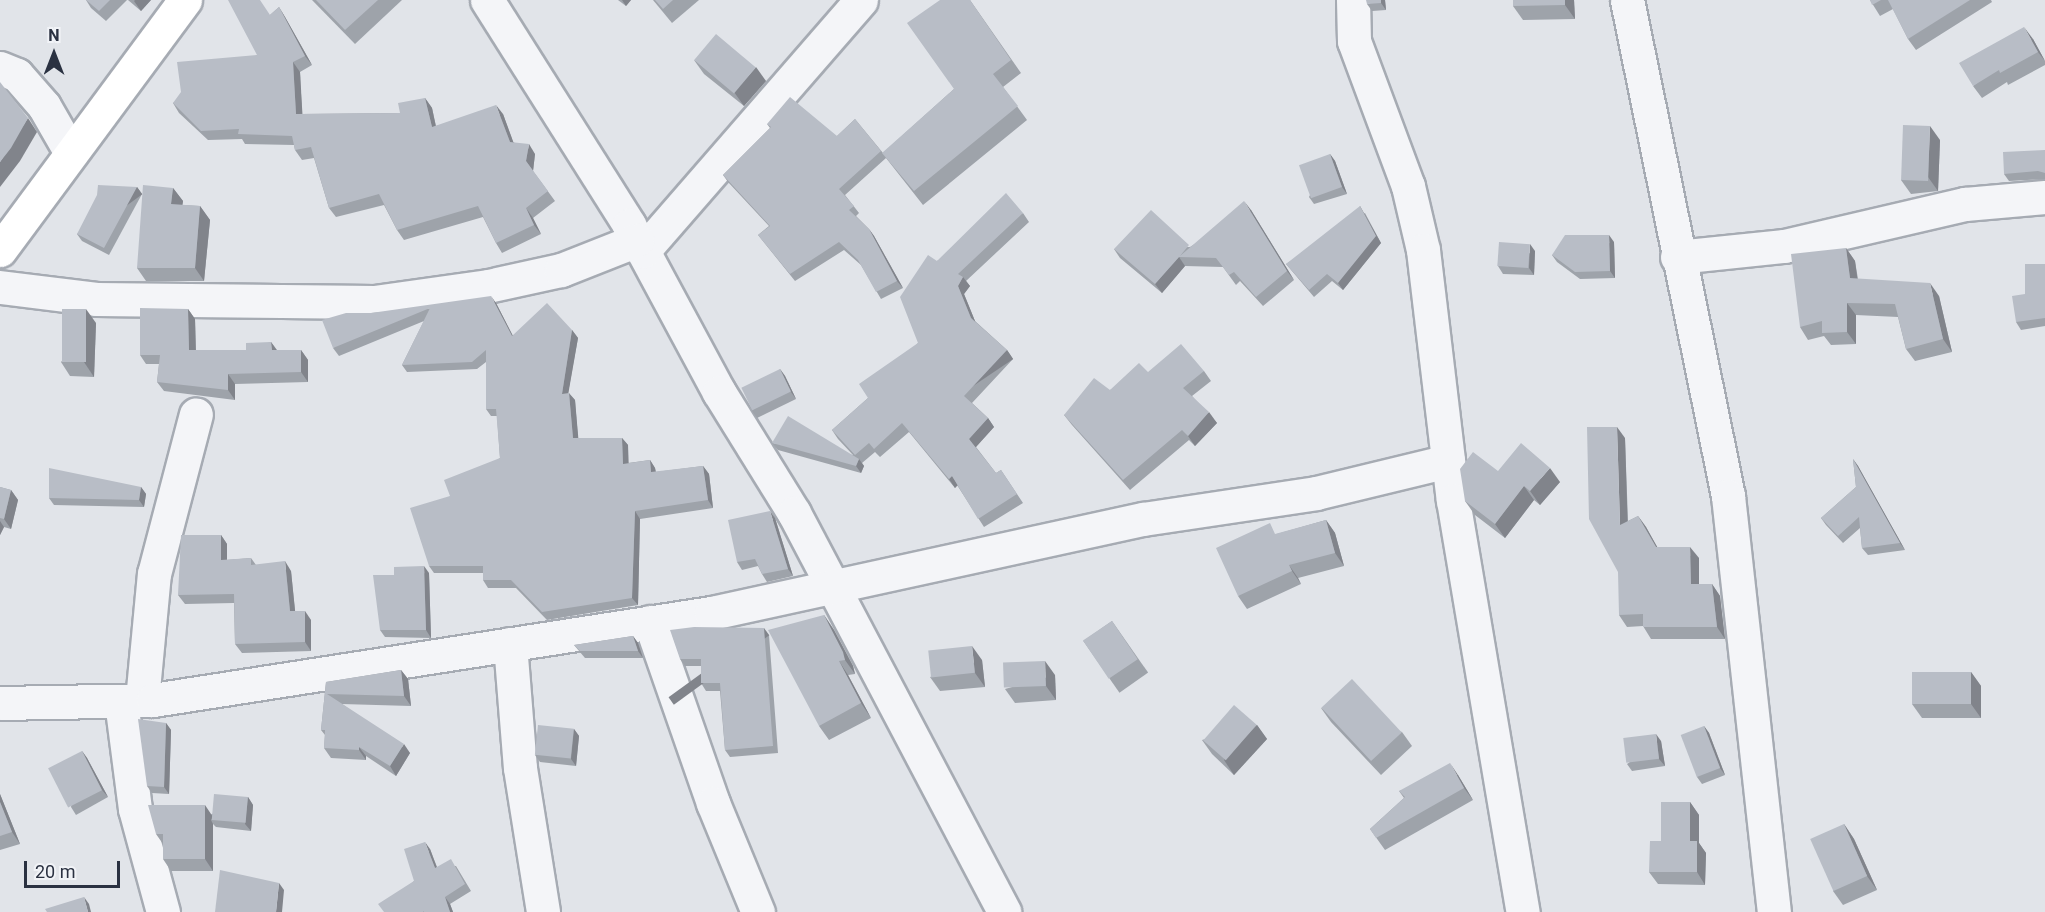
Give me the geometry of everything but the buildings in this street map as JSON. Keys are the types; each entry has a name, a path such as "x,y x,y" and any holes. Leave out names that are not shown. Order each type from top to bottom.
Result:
{"street":[{"path":"0,250 185,0"},
{"path":"487,0 640,246 719,392 794,513 1004,912"},
{"path":"0,287 96,299 374,302 488,286 561,270 640,246 861,0"},
{"path":"1353,0 1354,41 1408,186 1423,250 1448,461 1523,912"},
{"path":"1627,0 1677,257 1728,496 1774,912"},
{"path":"0,68 17,75 44,106 71,153"},
{"path":"1677,257 1784,246 1965,204 2045,197"},
{"path":"163,912 135,809 132,700 154,574 196,414"},
{"path":"0,703 132,700 650,622 1143,519 1316,493 1448,461"},
{"path":"650,622 713,803 758,912"},
{"path":"510,644 520,768 543,912"}]}
